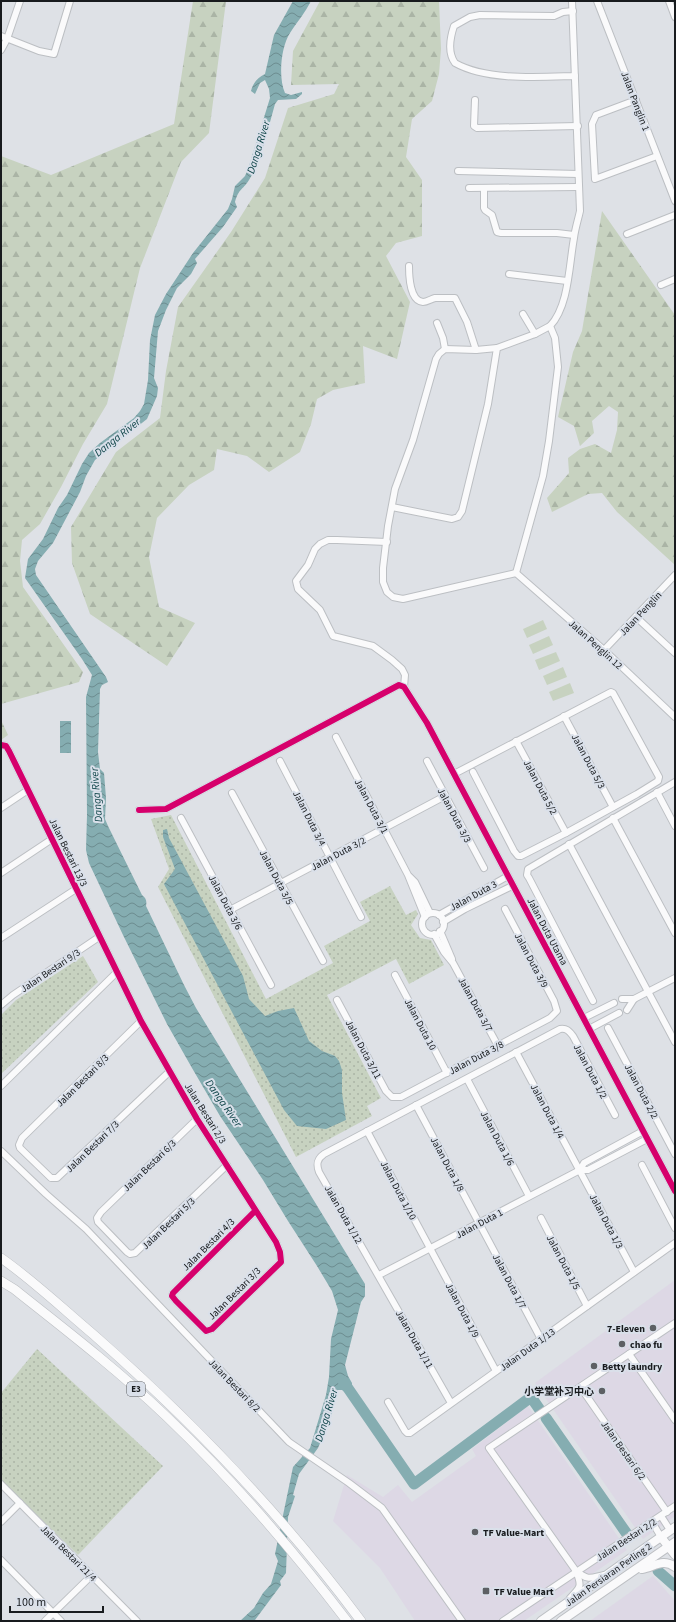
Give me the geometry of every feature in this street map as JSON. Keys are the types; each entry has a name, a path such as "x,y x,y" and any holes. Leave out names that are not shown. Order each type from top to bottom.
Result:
{"highway":[{"name":"E3","path":"1,1258 23,1274 142,1378 207,1441 260,1497 311,1556 361,1621"},
{"name":"E3","path":"1,1281 14,1289 96,1354 135,1388 196,1446 258,1512 309,1572 347,1621"}],"main road":[{"name":"Jalan Persiaran Perling 2","path":"541,1621 672,1529"},
{"path":"672,1529 675,1538"},
{"path":"661,1537 671,1545 675,1555"},
{"name":"Jalan Persiaran Perling 2","path":"561,1621 671,1545"},
{"path":"636,1570 648,1568 661,1563 667,1563 675,1567"}],"street":[{"path":"1,50 7,39 20,1"},
{"path":"1,36 39,51 54,54 70,1"},
{"name":"Jalan Panglin 1","path":"597,1 675,201"},
{"path":"669,1 675,17"},
{"path":"550,326 555,338 558,368 548,449 543,476 516,573 403,599 393,597 387,592 383,582 383,568 395,489 413,440 436,359 445,349 476,350 497,348 535,334 550,326 562,305 574,235 580,211 573,2"},
{"path":"573,11 562,12 554,16 499,14 470,17 454,26 450,44 450,54 454,63 471,70 505,76 576,76"},
{"path":"475,100 474,126 477,128 578,126"},
{"path":"636,100 594,118 592,130 595,179 657,156"},
{"path":"458,171 578,174"},
{"path":"469,188 578,187"},
{"path":"484,188 484,210 492,215 497,232 501,234 557,233 574,235"},
{"path":"627,234 675,215"},
{"path":"409,266 411,290 415,297 421,302 434,298 455,298 467,322 476,350"},
{"path":"509,274 567,281"},
{"path":"661,285 675,279"},
{"path":"523,314 535,334"},
{"path":"437,323 443,338 445,349"},
{"path":"392,507 452,519 458,517 462,511 488,404 497,348"},
{"name":"Jalan Duta Utama","path":"387,542 328,540 320,544 311,556 304,572 296,581 296,585 298,589 322,613 333,636 358,641 373,646 388,656 404,672 405,678 401,686 427,723 512,886 584,1018 675,1191"},
{"name":"Jalan Penglin 12","path":"516,573 604,650 675,717"},
{"name":"Jalan Penglin","path":"604,650 675,575"},
{"path":"636,616 675,653"},
{"path":"139,810 166,809 401,686"},
{"path":"454,774 608,692 613,693 658,774 659,780 524,856 518,856 473,772"},
{"name":"Jalan Duta 5/3","path":"564,716 613,807"},
{"name":"Jalan Duta 3/1","path":"336,737 408,875 424,917"},
{"name":"Jalan Duta 5/2","path":"516,741 566,833"},
{"name":"Jalan Bestari 13/3","path":"1,745 6,746 9,751 117,972"},
{"name":"Jalan Duta 3/4","path":"280,761 361,917"},
{"name":"Jalan Duta 3/3","path":"427,762 484,868"},
{"path":"593,1001 527,875 528,870 530,867 675,782"},
{"path":"1,808 28,790"},
{"path":"657,792 675,826"},
{"name":"Jalan Duta 3/5","path":"232,793 323,962"},
{"name":"Jalan Duta 3/2","path":"230,910 445,796"},
{"name":"Jalan Duta 3/6","path":"181,818 271,985"},
{"path":"613,818 675,933"},
{"path":"1,873 52,839"},
{"path":"569,844 675,1042"},
{"name":"Jalan Duta 3/1","path":"408,875 415,882 430,913"},
{"name":"Jalan Duta 3","path":"439,915 508,876"},
{"name":"Jalan Duta 3","path":"443,922 465,909 512,886"},
{"path":"1,938 76,889"},
{"name":"Jalan Duta 3/9","path":"505,909 554,1001 557,1011"},
{"path":"430,913 439,915 443,922 443,927 437,933 427,933 422,927 424,917 430,913"},
{"name":"Jalan Duta 3/7","path":"437,933 444,952 453,962 498,1046"},
{"name":"Jalan Bestari 9/3","path":"1,1005 12,995 99,937"},
{"path":"1,1086 117,972"},
{"name":"Jalan Bestari 2/3","path":"117,972 141,1021 169,1072 197,1119 276,1242 280,1252 281,1262"},
{"name":"Jalan Duta 10","path":"395,975 447,1073"},
{"path":"622,999 634,999 675,978"},
{"path":"627,1010 634,999"},
{"name":"Jalan Duta 3/11","path":"337,1000 386,1091 392,1097"},
{"path":"584,1018 614,1003"},
{"name":"Jalan Duta 3/8","path":"392,1097 401,1097 550,1018 557,1011"},
{"path":"589,1029 619,1013"},
{"name":"Jalan Bestari 8/3","path":"22,1138 141,1021"},
{"name":"Jalan Duta 2/2","path":"608,1028 675,1154"},
{"name":"Jalan Duta 1/2","path":"516,1052 554,1032 565,1029 569,1031 615,1115"},
{"path":"368,1131 516,1052"},
{"name":"Jalan Duta 1/4","path":"516,1052 580,1170"},
{"name":"Jalan Bestari 7/3","path":"22,1138 19,1145 23,1151 51,1178 57,1178 169,1072"},
{"name":"Jalan Duta 1/6","path":"467,1079 529,1196"},
{"name":"Jalan Duta 1/8","path":"416,1105 480,1222"},
{"name":"Jalan Bestari 6/3","path":"101,1212 197,1119"},
{"name":"Jalan Duta 1/12","path":"368,1131 324,1154 317,1161 317,1167 379,1275"},
{"name":"Jalan Duta 1/10","path":"368,1131 430,1248"},
{"name":"Jalan Duta 1","path":"580,1170 584,1163 643,1131"},
{"name":"Jalan Duta 1","path":"379,1275 580,1170 588,1170 647,1139"},
{"name":"Jalan Bestari 8/2","path":"1,1151 46,1194 86,1229 289,1442 340,1476 382,1508 462,1621"},
{"path":"642,1164 675,1228"},
{"name":"Jalan Bestari 5/3","path":"101,1212 97,1218 101,1225 127,1252 132,1254 135,1253 227,1165"},
{"name":"Jalan Duta 1/3","path":"580,1170 634,1272"},
{"name":"Jalan Bestari 4/3","path":"175,1291 255,1211"},
{"name":"Jalan Duta 1/5","path":"541,1218 587,1306"},
{"name":"Jalan Duta 1/7","path":"480,1222 541,1339"},
{"name":"Jalan Duta 1/13","path":"388,1402 407,1433 410,1432 675,1243"},
{"name":"Jalan Duta 1/9","path":"430,1248 496,1371"},
{"name":"Jalan Bestari 3/3","path":"175,1291 172,1296 176,1302 203,1330 209,1331 281,1262"},
{"name":"Jalan Duta 1/11","path":"379,1275 451,1403"},
{"path":"608,1575 590,1579 582,1576 576,1571 489,1448 530,1420 556,1405 675,1323"},
{"path":"629,1354 675,1420"},
{"name":"Jalan Bestari 6/2","path":"581,1388 667,1512"},
{"name":"Jalan Bestari 21/4","path":"1,1484 137,1621"},
{"path":"1,1522 20,1503"},
{"name":"Jalan Bestari 2/2","path":"503,1621 675,1506"},
{"path":"661,1516 672,1529"},
{"path":"652,1522 661,1537"},
{"path":"1,1560 61,1621"},
{"path":"564,1605 579,1588 580,1584 576,1571"},
{"path":"45,1621 92,1575"}],"shaded area":[{"path":"675,1280 675,1516 643,1539 535,1383"},
{"path":"528,1406 627,1550 524,1621 415,1621 380,1568 333,1521 347,1475 383,1497 398,1485 412,1502 476,1456 472,1449"},
{"path":"653,1576 675,1601 675,1621 590,1621"}],"green space":[{"path":"193,1 226,1 209,133 181,162 140,268 107,404 83,444 40,524 22,540 20,561 23,587 83,672 79,682 1,704 1,156 51,175 174,124"},
{"path":"320,1 439,1 441,49 439,74 432,101 412,119 406,157 422,180 422,236 396,243 386,256 410,302 397,359 363,346 365,383 333,390 317,399 311,424 300,452 269,472 247,456 217,449 214,470 189,485 157,518 149,557 159,607 195,623 167,666 90,614 72,563 71,527 116,452 160,418 166,371 178,307 231,232 265,178 288,108 334,94 339,84 291,85 293,51"},
{"path":"602,211 675,315 675,565 617,512 602,493 588,494 552,512 547,498 569,473 568,458 580,449 595,444 611,453 617,430 618,412 609,406 592,421 594,433 580,446 574,426 558,417 573,352 582,331"},
{"path":"543,620 547,629 527,638 523,629"},
{"path":"549,636 553,645 533,654 529,645"},
{"path":"556,652 560,661 539,670 535,660"},
{"path":"563,667 567,677 547,685 543,676"},
{"path":"570,683 574,693 553,701 549,692"},
{"path":"1,720 8,735 1,740"},
{"path":"171,815 266,999 333,963 324,946 370,921 360,902 390,886 406,915 416,910 418,914 411,925 420,938 431,940 444,965 409,984 396,959 327,995 381,1098 367,1106 372,1116 296,1157 158,887 169,869 151,819"},
{"path":"83,956 98,982 1,1074 1,1015 16,1000"},
{"path":"37,1349 163,1466 78,1555 1,1480 1,1393"}],"water":[{"name":"Danga River","path":"293,1 311,1 290,33 284,46 281,71 285,93 291,95 302,92 302,94 296,99 278,100 275,104 262,151 251,177 238,194 235,202 237,207 223,227 195,259 197,263 191,274 177,288 166,310 158,331 154,378 158,388 157,396 147,419 95,460 53,543 38,561 35,569 36,575 108,682 102,685 100,689 98,752 100,769 104,773 106,798 105,819 108,826 142,895 145,898 146,906 196,1008 365,1284 365,1296 361,1302 345,1365 352,1383 353,1391 349,1395 342,1390 338,1390 331,1417 318,1448 299,1474 293,1495 295,1496 288,1517 286,1573 280,1581 281,1585 255,1620 240,1621 254,1608 263,1593 271,1584 278,1561 275,1554 293,1467 310,1448 326,1395 329,1377 331,1339 338,1310 332,1291 263,1180 220,1116 167,1024 89,863 86,850 86,697 92,675 25,578 28,559 43,539 58,508 67,495 89,453 134,418 144,404 148,380 150,340 155,315 166,294 193,253 228,209 235,186 245,176 270,98 269,89 265,80 260,83 255,94 251,91 256,81 265,74 274,35"},
{"path":"60,721 71,721 71,753 60,753"},
{"path":"167,829 169,838 243,976 249,999 265,1016 278,1011 294,1008 309,1041 322,1051 335,1056 339,1061 342,1070 342,1093 346,1120 326,1129 297,1126 284,1110 164,884 175,869 163,837 163,830"}],"waterway":[{"path":"343,1381 414,1484 531,1397 540,1410"},
{"path":"546,1418 627,1534"},
{"path":"658,1571 675,1586"}],"cycle path":[{"path":"139,810 166,809 399,685 404,687 427,723 675,1191"},
{"path":"1,745 6,746 9,751 141,1021 197,1119 276,1242 280,1252 281,1262 212,1329 206,1331 176,1301 172,1296 173,1293 255,1211"}],"place":[{"name":"7-Eleven","path":"653,1328"},
{"name":"chao fu","path":"622,1344"},
{"name":"Betty laundry","path":"594,1366"},
{"name":"小学堂补习中心","path":"602,1391"},
{"name":"TF Value-Mart","path":"475,1532"},
{"name":"TF Value Mart","path":"486,1591"}]}
